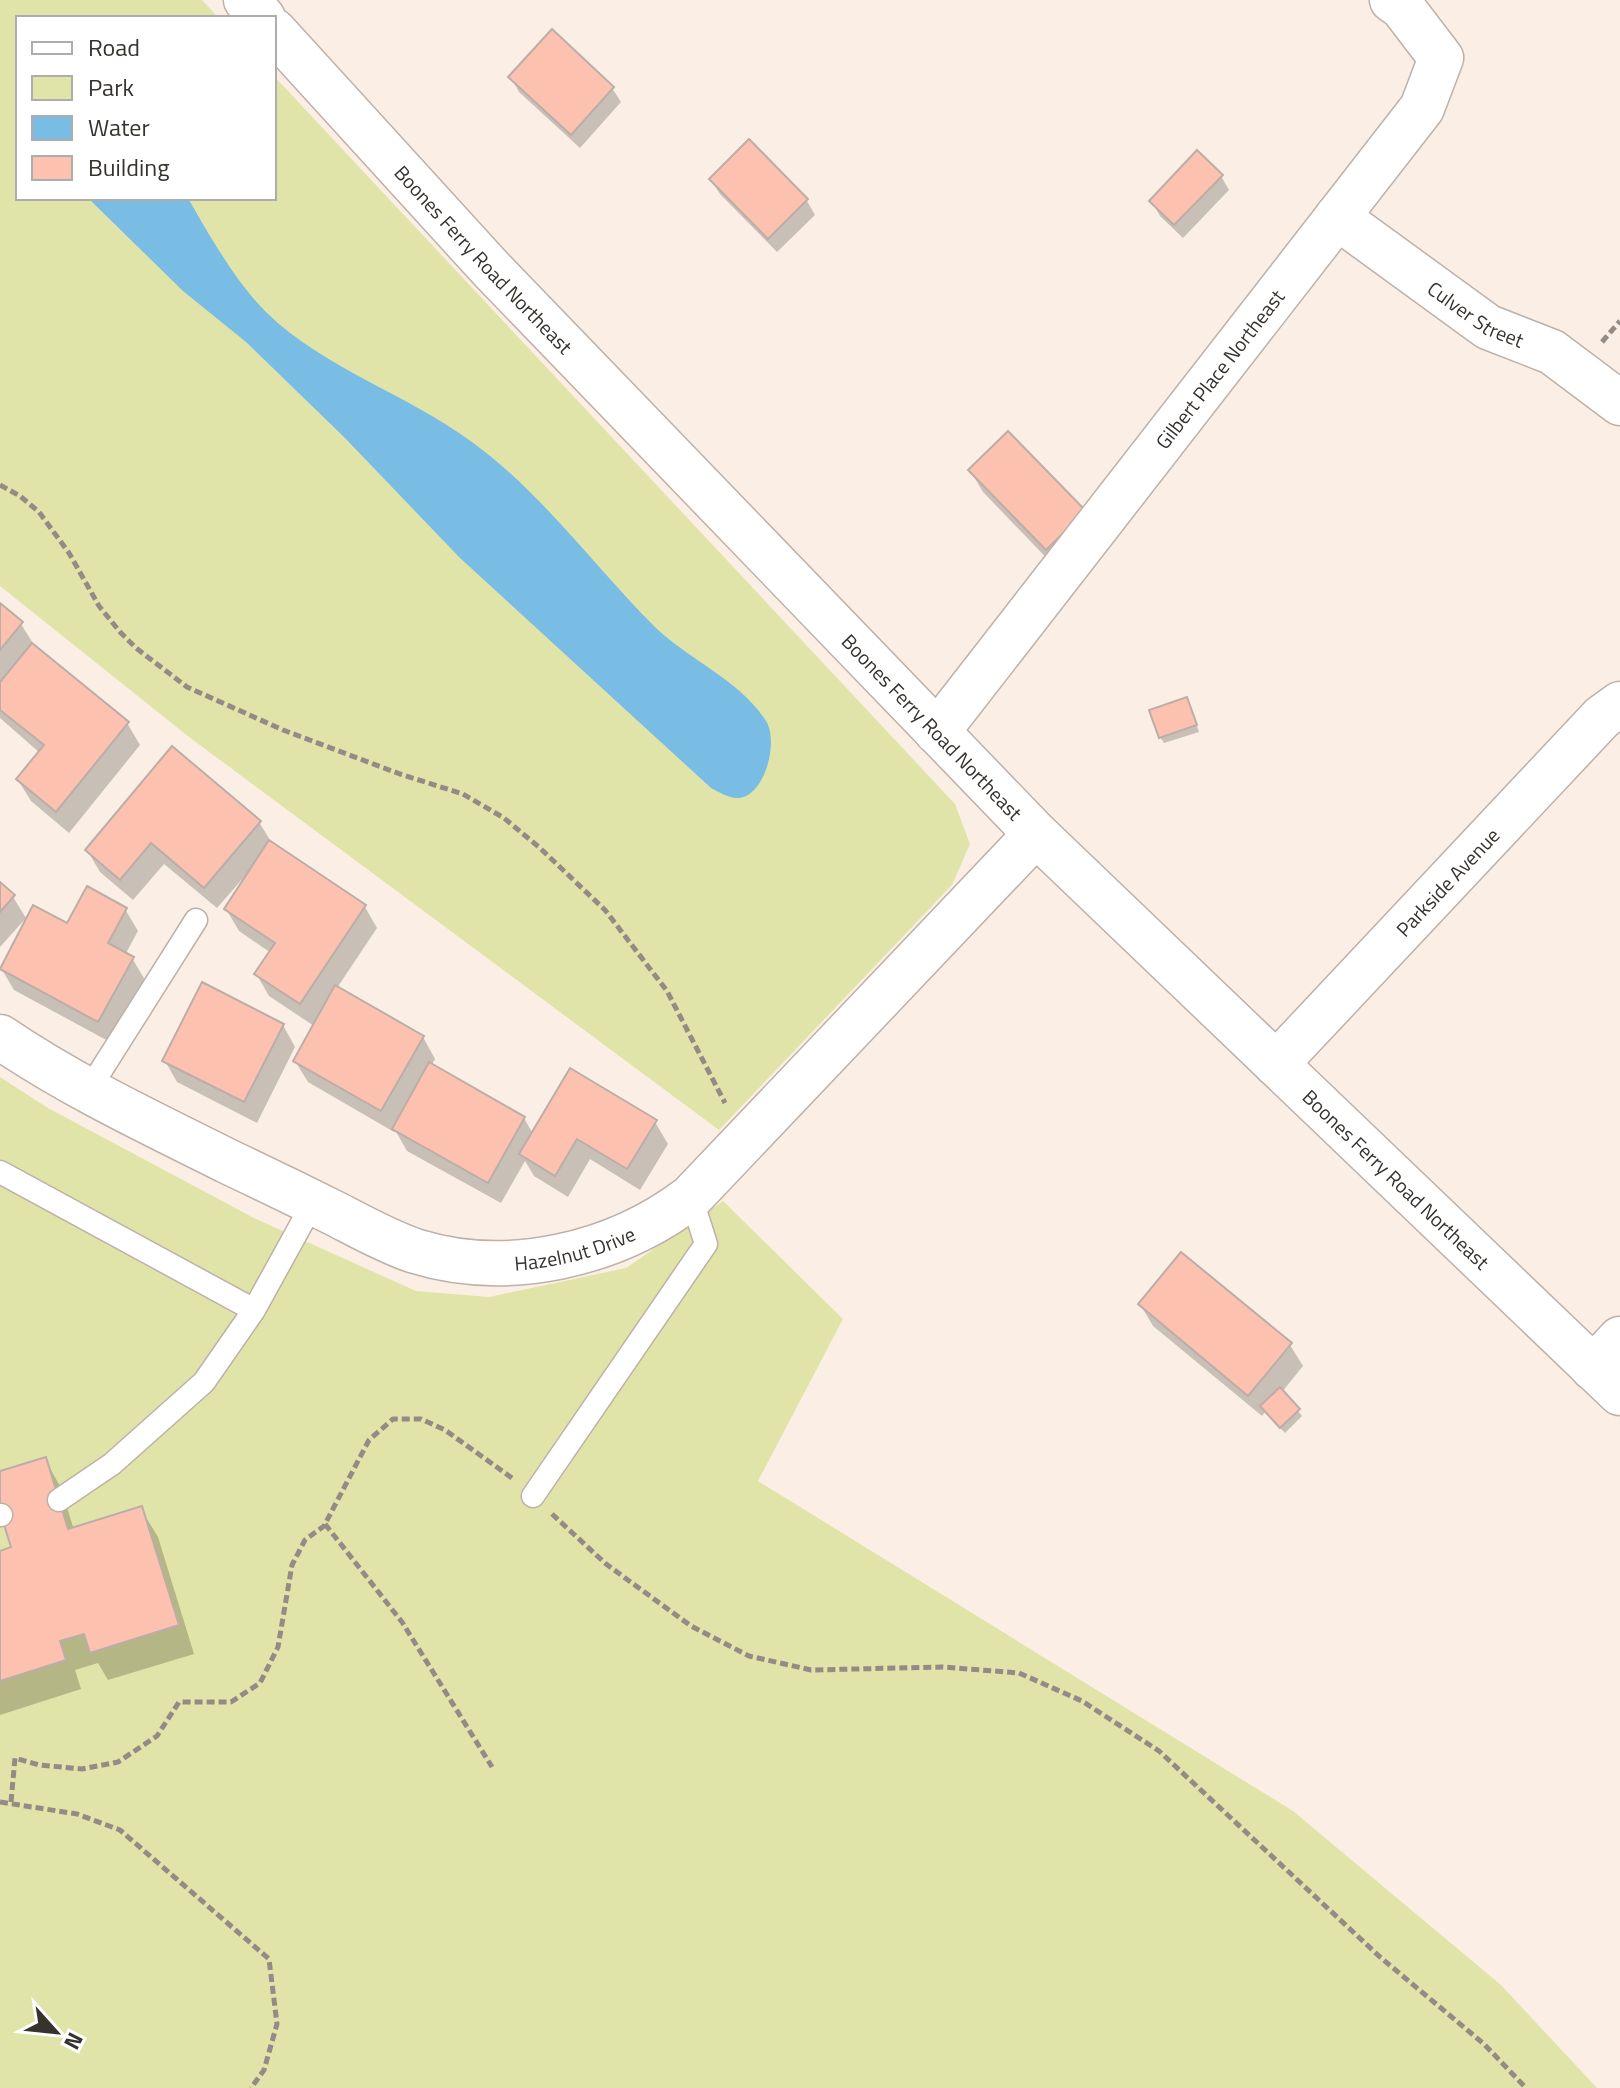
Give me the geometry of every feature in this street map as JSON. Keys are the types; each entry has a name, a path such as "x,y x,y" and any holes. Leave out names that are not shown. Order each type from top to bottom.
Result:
{"street":[{"path":"246,0 261,16"},
{"name":"Gilbert Place Northeast","path":"937,732 1422,108 1441,58 1402,7 1392,0"},
{"name":"Boones Ferry Road Northeast","path":"276,33 491,269 1036,834 1276,1064 1611,1367"},
{"name":"Culver Street","path":"1337,217 1488,327 1552,352 1620,403"},
{"name":"Parkside Avenue","path":"1276,1064 1602,717 1620,704"},
{"name":"Hazelnut Drive","path":"0,1037 88,1091 390,1241 470,1262 498,1263 562,1255 600,1246 645,1228 691,1197 1036,834"}],"lane":[{"path":"88,1091 196,920"},
{"path":"0,1172 254,1310"},
{"path":"533,1496 706,1244 691,1197"},
{"path":"59,1500 112,1464 204,1382 254,1310 313,1203"}],"path":[{"path":"0,485 39,512 69,553 99,606 120,632 187,687 283,730 463,794 504,818 540,848 605,910 667,991 730,1111"},
{"path":"11,1802 15,1758 39,1765 82,1769 118,1762 157,1736 179,1702 231,1702 260,1683 278,1647 292,1565 305,1540 325,1524 369,1440 393,1419 421,1419 445,1430 510,1476 606,1564 691,1626 749,1656 811,1670 943,1667 1019,1673 1082,1701 1159,1751 1380,1957 1484,2044 1526,2088"},
{"path":"325,1524 402,1622 492,1767"},
{"path":"0,1802 77,1814 120,1830 269,1959 277,2024 264,2070 251,2088"}],"green space":[{"path":"0,0 202,0 217,16 16,16 16,200 276,200 276,78 955,804 970,844 952,885 719,1130 189,737 0,586"},
{"path":"0,1077 48,1108 254,1218 416,1291 489,1297 626,1268 723,1201 843,1319 758,1481 1293,1811 1501,1985 1597,2088 0,2088"}],"water":[{"path":"90,200 189,200 234,274 267,313 290,333 340,366 447,425 497,462 545,507 655,627 728,682 755,707 766,721 771,739 768,762 760,783 746,796 737,798 711,788 460,558 344,437 246,342 183,291"}],"building":[{"path":"552,29 614,87 571,135 508,77"},
{"path":"749,139 808,199 768,239 709,179"},
{"path":"1197,150 1223,175 1174,225 1149,201"},
{"path":"1008,431 1086,511 1046,550 968,470"},
{"path":"0,603 23,622 0,650"},
{"path":"32,643 129,722 56,812 16,779 44,745 0,710 0,682"},
{"path":"1187,697 1197,725 1159,738 1149,710"},
{"path":"172,746 261,821 204,888 151,843 120,880 85,850"},
{"path":"269,840 366,905 300,1004 254,974 275,943 224,909"},
{"path":"0,882 15,895 0,912"},
{"path":"87,886 127,908 108,943 134,957 98,1022 0,969 33,905 67,923"},
{"path":"202,982 284,1024 244,1102 162,1061"},
{"path":"335,985 424,1036 381,1111 293,1061"},
{"path":"429,1062 525,1117 488,1183 392,1129"},
{"path":"570,1068 657,1120 627,1169 577,1139 555,1176 519,1154"},
{"path":"1181,1252 1292,1343 1248,1396 1138,1304"},
{"path":"1280,1387 1300,1409 1280,1428 1260,1406"},
{"path":"46,1457 68,1529 142,1506 179,1625 90,1653 84,1634 60,1641 66,1660 0,1681 0,1551 11,1547 0,1512 0,1471"}]}
